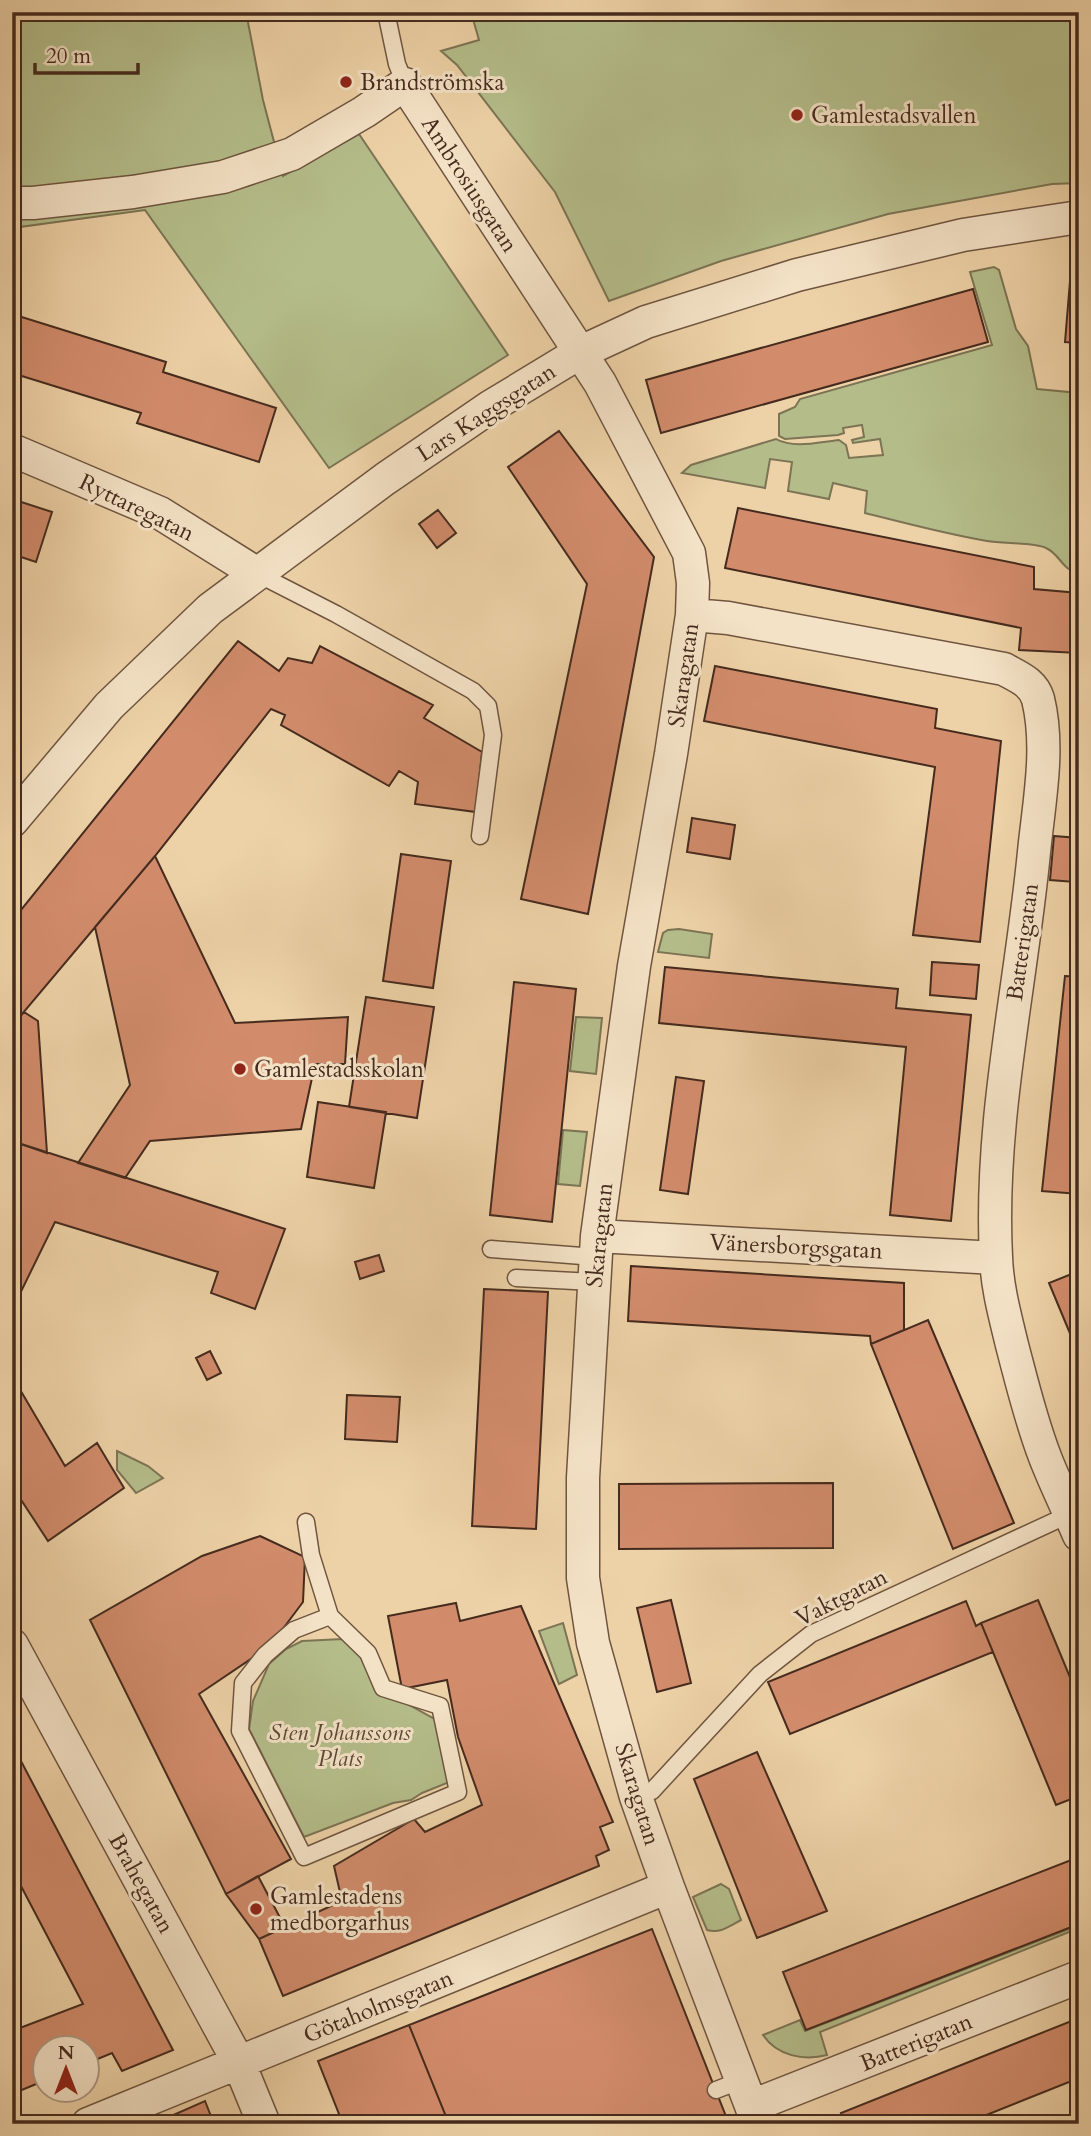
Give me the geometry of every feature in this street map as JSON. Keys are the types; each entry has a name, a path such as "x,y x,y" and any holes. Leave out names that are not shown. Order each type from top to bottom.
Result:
{"street":[{"path":"12,203 120,193 222,177 292,154 405,84"},
{"name":"Ambrosiusgatan","path":"405,84 579,353"},
{"name":"Lars Kaggsgatan","path":"12,821 109,706 209,609 385,478 490,407 579,353 646,323 797,275 962,235 1079,217"},
{"name":"Skaragatan","path":"579,353 600,383 661,495 689,553 693,583 692,615 634,966 595,1258 583,1478 583,1578 593,1643 636,1797 742,2100"},
{"name":"Ryttaregatan","path":"12,450 160,513 256,573"},
{"name":"Batterigatan","path":"692,615 728,618 1004,669 1030,683 1037,696 1044,733 1041,777 1031,880 1004,1073 997,1180 996,1258 1001,1302 1031,1418 1074,1524"},
{"name":"Vänersborgsgatan","path":"595,1258 996,1258"},
{"name":"Brahegatan","path":"12,1645 239,2063 264,2124"},
{"name":"Götaholmsgatan","path":"89,2124 668,1887"},
{"name":"Batterigatan","path":"742,2100 1079,1977"}],"lane":[{"path":"386,12 397,64 405,84"},
{"path":"256,573 336,614 473,691 488,706 493,735 480,836"},
{"path":"491,1250 595,1258"},
{"path":"516,1278 595,1258"},
{"path":"306,1522 311,1555 330,1616 368,1653 383,1688 440,1706 458,1792 304,1857 240,1731 243,1684 265,1655 294,1630 330,1616"},
{"name":"Vaktgatan","path":"636,1797 652,1791 760,1674 811,1634 1074,1524"}],"green space":[{"path":"12,12 246,12 263,100 283,176 359,134 508,355 329,468 145,210 12,228"},
{"name":"Gamlestadsvallen","path":"471,12 1079,12 1079,183 1052,184 888,214 721,261 609,301 555,192 457,65 441,51 479,40"},
{"path":"994,267 999,270 1016,329 1028,346 1037,389 1079,393 1079,574 1068,569 1051,551 1040,546 972,538 865,513 867,491 833,483 829,499 788,491 792,462 770,459 765,488 682,473 691,465 776,439 791,444 839,440 846,445 849,458 883,455 880,439 853,443 852,440 864,437 862,425 843,428 844,433 838,435 785,439 779,436 779,414 795,407 800,399 992,345 970,272"},
{"path":"679,929 712,934 709,958 658,952 663,933"},
{"path":"576,1017 602,1018 596,1074 570,1071"},
{"path":"563,1130 587,1132 580,1186 558,1184"},
{"path":"117,1451 148,1466 163,1478 136,1493 117,1470"},
{"path":"563,1623 577,1675 559,1684 539,1631"},
{"name":"Sten Johanssons Plats","path":"343,1639 368,1653 395,1697 438,1721 452,1781 411,1800 393,1803 304,1837 249,1729 253,1701 269,1664 286,1649 302,1641"},
{"path":"721,1884 729,1889 741,1920 721,1930 707,1930 693,1897"},
{"path":"1079,1925 1079,1928 820,2032 827,2055 792,2055 776,2048 763,2035 800,2020 805,2031"}],"building":[{"path":"1070,281 1079,282 1079,343 1065,342"},
{"path":"973,289 988,342 661,433 646,380"},
{"path":"12,314 166,362 163,372 276,408 259,462 137,423 141,413 12,373"},
{"path":"559,431 654,557 588,914 521,899 587,584 508,467"},
{"path":"12,499 52,512 36,562 12,554"},
{"path":"738,508 1034,567 1034,589 1079,593 1079,653 1019,650 1021,628 725,568"},
{"path":"438,510 456,533 437,548 419,524"},
{"path":"238,641 279,671 288,658 312,663 320,646 433,705 424,718 482,752 476,812 415,804 418,782 399,771 389,786 281,725 285,715 271,709 155,856 12,1026 12,921"},
{"path":"12,644 19,646 12,667"},
{"path":"715,666 937,709 935,728 1001,741 980,942 913,935 935,767 704,721"},
{"path":"692,818 735,825 730,859 687,852"},
{"path":"1054,836 1079,838 1075,882 1050,880"},
{"path":"401,854 451,861 433,988 383,981"},
{"path":"155,856 235,1023 348,1017 345,1064 315,1064 301,1129 150,1141 125,1178 78,1163 130,1085 95,927"},
{"path":"932,962 979,965 976,999 930,995"},
{"path":"665,967 898,989 896,1008 971,1015 951,1221 890,1215 906,1047 659,1023"},
{"path":"1065,976 1079,977 1079,1194 1042,1191"},
{"path":"514,982 576,989 552,1222 490,1215"},
{"path":"366,997 434,1007 417,1118 349,1107"},
{"path":"24,1012 38,1021 47,1153 12,1141 12,1026"},
{"path":"676,1077 704,1081 688,1194 660,1190"},
{"path":"318,1102 386,1112 374,1188 307,1177"},
{"path":"12,1141 285,1229 255,1309 211,1293 218,1272 55,1222 12,1310"},
{"path":"379,1255 384,1271 360,1279 355,1262"},
{"path":"631,1266 904,1283 904,1330 871,1344 870,1336 628,1321"},
{"path":"1079,1271 1079,1355 1049,1283"},
{"path":"484,1289 548,1292 536,1529 472,1526"},
{"path":"928,1320 1014,1523 953,1549 871,1344"},
{"path":"210,1351 221,1373 207,1380 196,1358"},
{"path":"12,1376 65,1466 97,1443 124,1488 48,1541 12,1486"},
{"path":"347,1395 400,1397 397,1442 345,1439"},
{"path":"833,1483 833,1548 619,1549 619,1484"},
{"path":"260,1536 305,1557 303,1602 270,1646 199,1694 291,1859 226,1894 90,1620 202,1556"},
{"path":"671,1600 691,1683 657,1692 637,1608"},
{"path":"1038,1600 1079,1699 1079,1796 1056,1805 981,1623"},
{"path":"966,1601 976,1626 981,1623 993,1652 790,1734 768,1682"},
{"path":"456,1603 460,1621 521,1606 613,1822 600,1827 609,1850 596,1856 599,1866 283,1996 259,1939 342,1901 334,1866 414,1819 425,1832 482,1805 458,1737 447,1680 402,1689 388,1616"},
{"path":"12,1744 173,2050 122,2071 112,2053 102,2057 102,2035 32,2035 32,2086 12,2094 12,2031 83,2004 12,1869"},
{"path":"757,1752 827,1911 757,1938 694,1779"},
{"path":"1079,1857 1079,1924 806,2030 783,1972"},
{"name":"Gamlestadens medborgarhus","path":"258,1876 285,1927 259,1939 226,1894"},
{"path":"652,1929 729,2124 449,2124 409,2025"},
{"path":"1079,2018 1079,2078 964,2124 846,2124 841,2113"},
{"path":"409,2025 449,2124 343,2124 318,2061"},
{"path":"205,2101 214,2124 153,2124"}],"place":[{"name":"Brandströmska","path":"346,82"},
{"name":"Gamlestadsvallen","path":"797,115"},
{"name":"Gamlestadsskolan","path":"240,1069"},
{"name":"Gamlestadens medborgarhus","path":"256,1909"}]}
